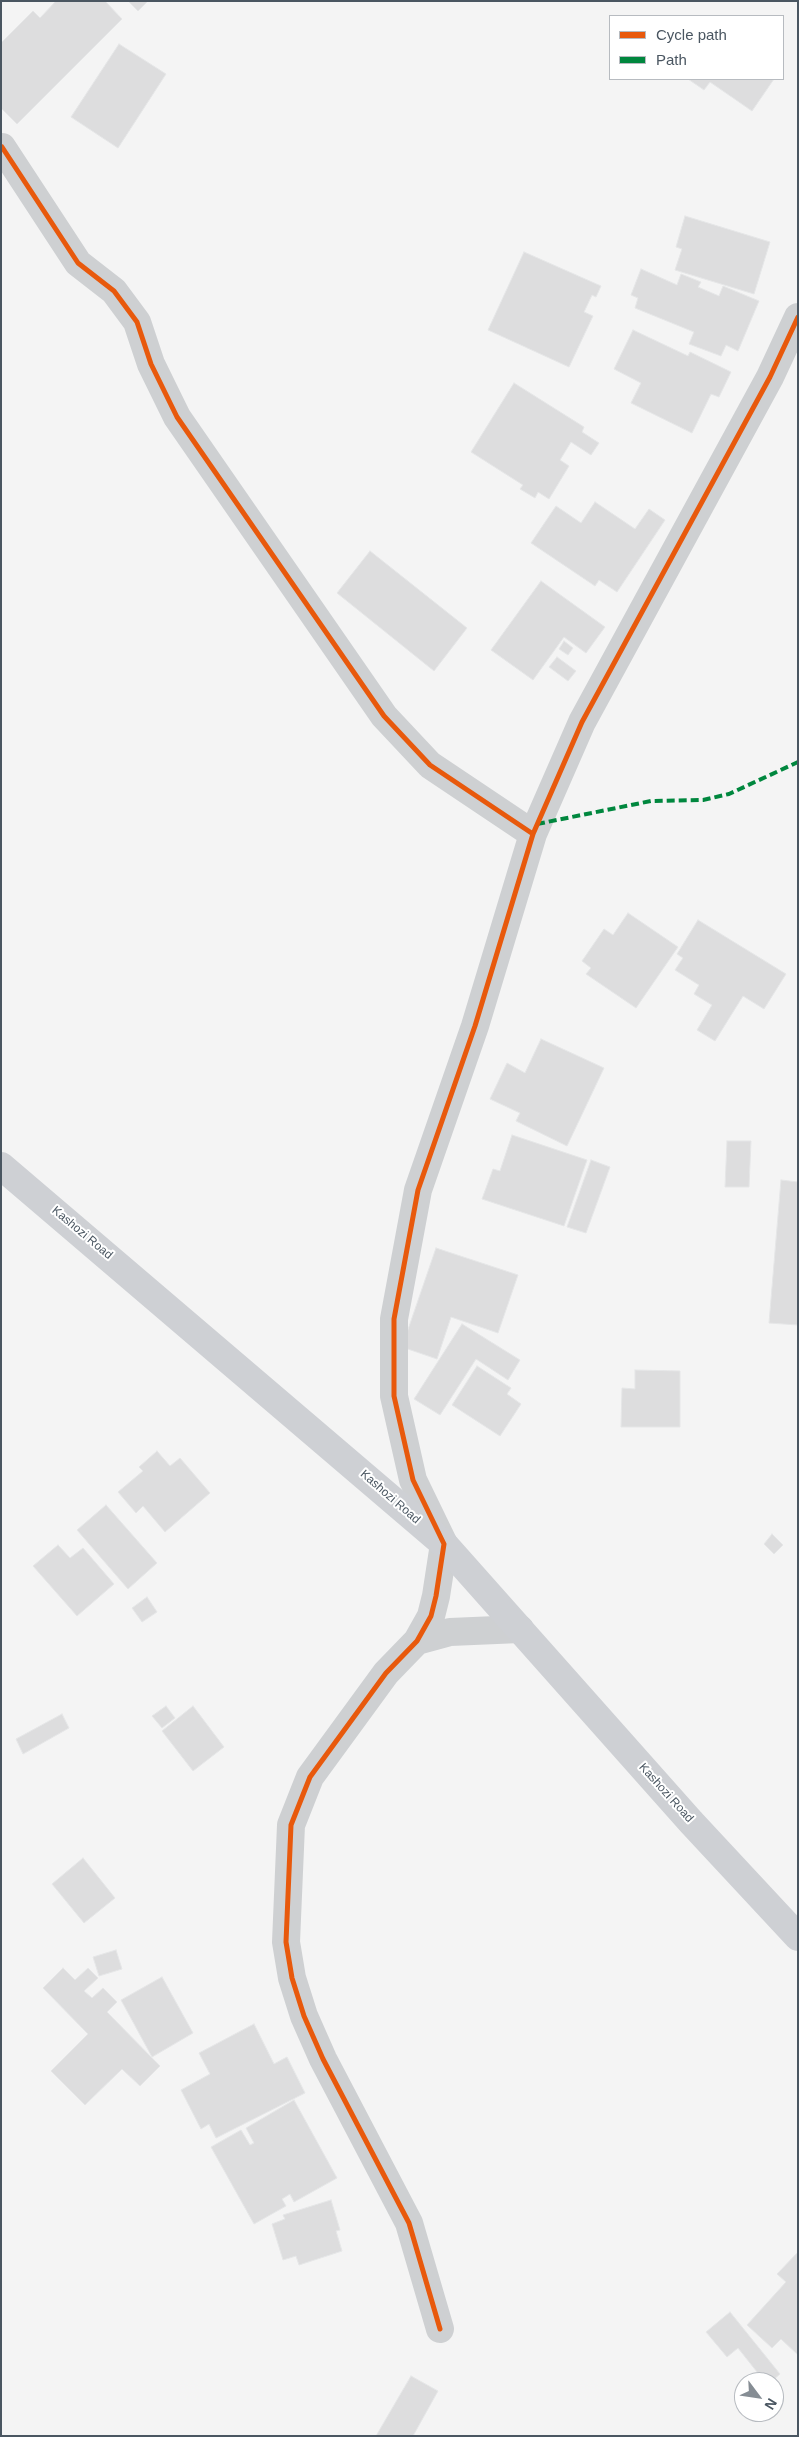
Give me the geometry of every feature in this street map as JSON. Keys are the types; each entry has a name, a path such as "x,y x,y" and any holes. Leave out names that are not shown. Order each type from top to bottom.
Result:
{"main road":[{"name":"Kashozi Road","path":"1,1166 284,1405 444,1544 691,1822 798,1937"}],"street":[{"path":"2,147 78,263 114,291 137,322 151,364 178,417 384,716 430,765 533,834"},
{"path":"440,2329 410,2223 323,2059 304,2016 292,1978 286,1942 292,1825 310,1777 386,1673 417,1641 431,1616 444,1544 413,1480 394,1396 394,1319 418,1190 475,1026 533,834 582,722 770,377 798,317"},
{"path":"417,1641 450,1632 520,1628"}],"building":[{"path":"56,1 105,1 122,19 17,124 1,108 1,43 33,11 40,18"},
{"path":"128,1 148,1 138,11"},
{"path":"119,44 166,74 118,148 71,117"},
{"path":"689,80 773,80 752,111 710,82 704,90"},
{"path":"685,216 770,242 754,294 675,270 682,249 676,247"},
{"path":"524,252 601,286 596,297 592,295 584,312 593,316 569,367 488,330"},
{"path":"641,269 677,285 681,274 701,282 698,287 719,296 723,286 759,301 738,351 726,345 721,356 689,344 694,332 635,308 638,298 631,295"},
{"path":"633,330 688,356 690,352 731,372 719,397 711,394 692,433 631,403 641,383 614,369"},
{"path":"514,383 584,427 582,432 599,443 591,455 571,442 560,460 569,466 549,499 538,492 535,498 520,489 523,485 471,452"},
{"path":"595,502 635,529 649,509 665,520 617,592 599,580 595,586 531,543 556,506 581,523"},
{"path":"370,551 467,628 434,671 337,593"},
{"path":"541,581 605,627 586,653 564,637 533,680 491,650"},
{"path":"564,641 573,648 568,655 559,649"},
{"path":"557,657 576,671 568,681 549,667"},
{"path":"628,913 678,947 636,1008 586,974 591,968 582,961 604,929 613,935"},
{"path":"698,920 786,974 764,1009 743,996 715,1041 697,1030 712,1005 694,994 699,985 675,970 683,958 677,954"},
{"path":"541,1039 604,1068 567,1146 516,1121 520,1113 490,1099 507,1063 525,1073"},
{"path":"512,1135 587,1160 564,1226 482,1199 493,1169 500,1171"},
{"path":"727,1141 751,1141 749,1187 725,1187"},
{"path":"591,1160 610,1167 586,1233 567,1227"},
{"path":"781,1180 798,1182 798,1325 769,1323"},
{"path":"436,1248 518,1275 498,1333 451,1317 437,1359 402,1347"},
{"path":"462,1324 520,1360 508,1380 476,1359 440,1415 414,1399"},
{"path":"477,1366 511,1388 507,1394 521,1404 500,1436 452,1405"},
{"path":"635,1370 680,1371 680,1427 621,1427 622,1388 635,1389"},
{"path":"157,1451 170,1466 180,1458 210,1493 165,1532 143,1506 136,1513 118,1492 143,1471 139,1467"},
{"path":"106,1505 157,1563 128,1589 77,1530"},
{"path":"772,1534 783,1545 774,1554 764,1544"},
{"path":"58,1545 70,1558 83,1548 114,1584 77,1616 33,1566"},
{"path":"147,1597 157,1612 142,1622 132,1608"},
{"path":"166,1706 175,1718 162,1728 152,1716"},
{"path":"193,1706 224,1747 193,1771 162,1731"},
{"path":"62,1714 69,1728 23,1754 16,1739"},
{"path":"83,1858 115,1898 84,1923 52,1884"},
{"path":"116,1950 122,1969 99,1976 93,1957"},
{"path":"63,1968 75,1980 88,1968 98,1978 84,1991 92,1998 103,1988 117,2002 107,2012 160,2066 140,2086 122,2069 85,2105 51,2071 88,2034 43,1988"},
{"path":"162,1977 193,2033 152,2057 121,2000"},
{"path":"254,2024 274,2064 287,2057 305,2093 216,2138 209,2124 201,2129 181,2090 210,2074 199,2053"},
{"path":"294,2100 337,2178 294,2202 290,2194 282,2199 286,2206 254,2224 211,2147 241,2130 250,2145 254,2143 246,2128"},
{"path":"331,2200 340,2230 336,2231 342,2251 299,2265 296,2256 283,2260 272,2224 285,2219 283,2215"},
{"path":"798,2252 798,2355 781,2339 772,2348 747,2325 786,2282 777,2274"},
{"path":"730,2312 778,2372 757,2372 738,2348 727,2357 706,2332"},
{"path":"411,2376 438,2391 413,2436 376,2436"}],"marked path":[{"path":"537,824 651,801 703,800 729,794 798,762"}],"cycle path":[{"path":"2,147 78,263 114,291 137,322 151,364 177,417 384,716 430,765 533,834"},
{"path":"440,2329 409,2223 323,2059 304,2016 292,1978 286,1942 291,1825 310,1777 386,1673 417,1641 431,1616 436,1596 444,1544 413,1480 394,1396 394,1319 418,1190 475,1026 533,834 582,722 770,377 798,317"}]}
